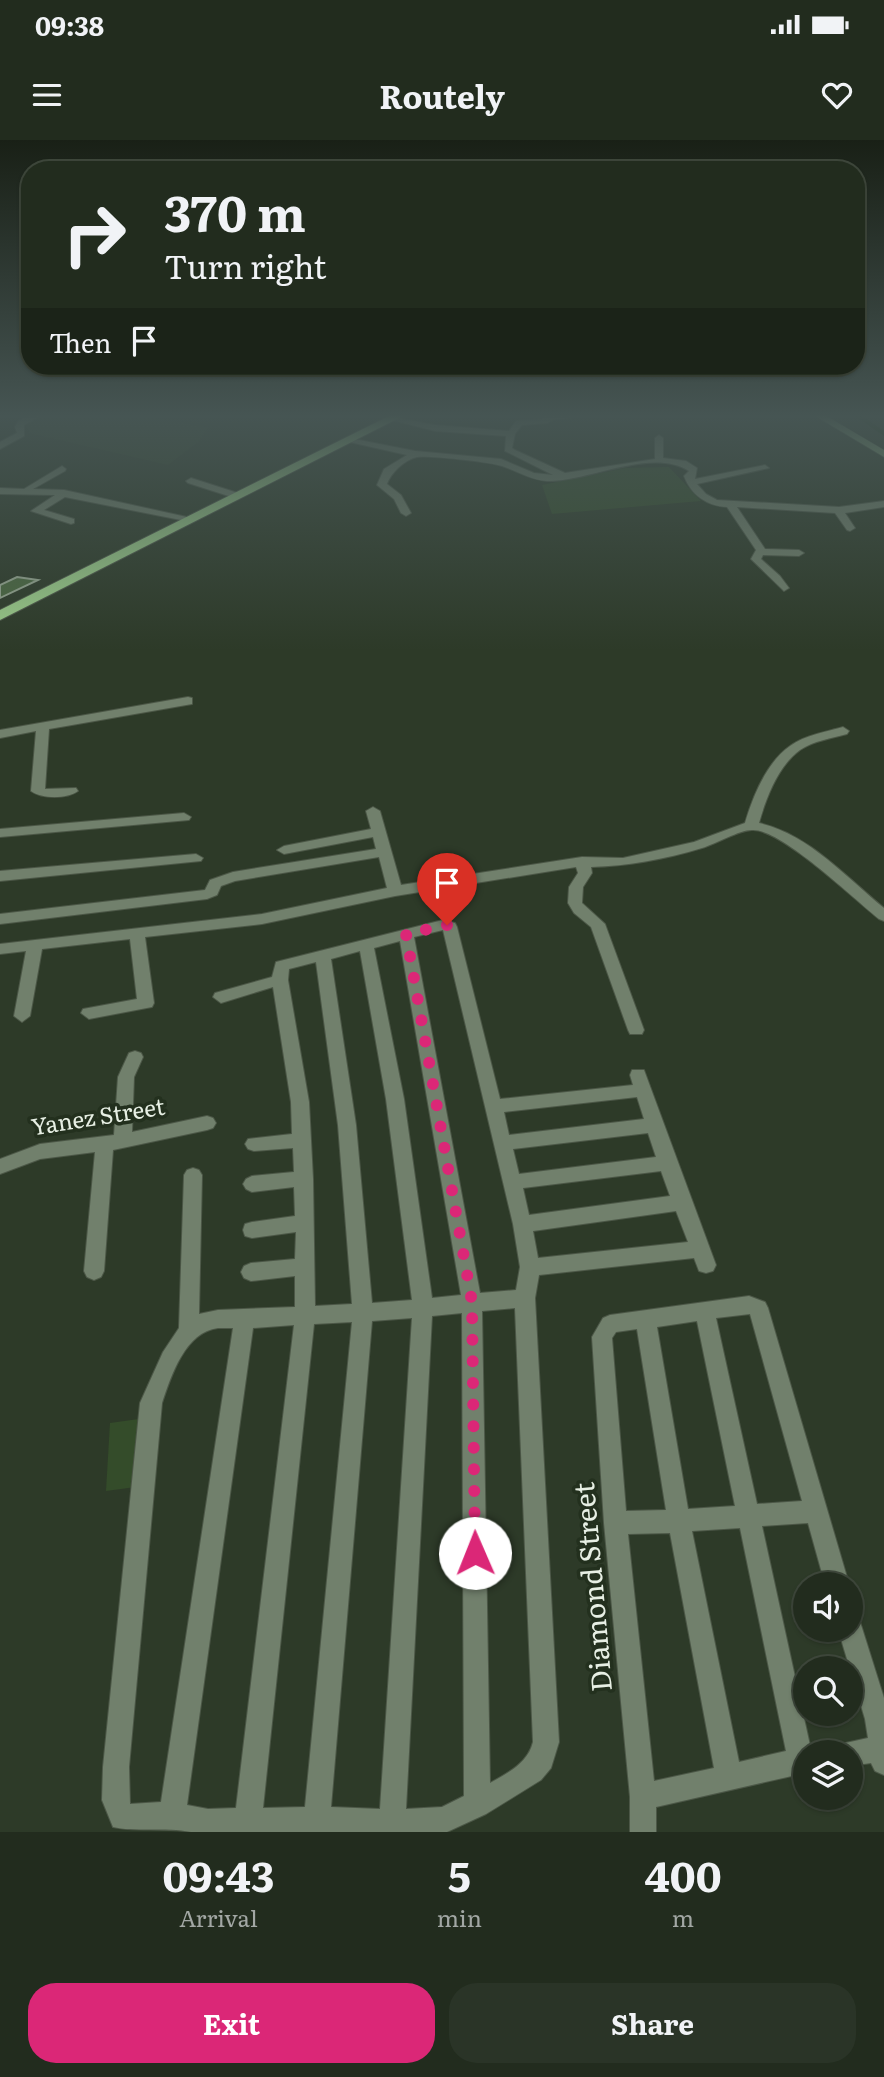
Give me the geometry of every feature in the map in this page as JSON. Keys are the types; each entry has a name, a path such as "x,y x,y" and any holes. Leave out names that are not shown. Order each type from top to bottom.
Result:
{"highway":[{"path":"0,616 244,493"}],"street":[{"path":"71,521 36,511 64,493 191,519"},
{"path":"228,493 238,496"},
{"path":"393,493 398,497 406,513"},
{"path":"702,493 712,503 773,504 839,511 858,511 884,504"},
{"path":"729,503 761,552"},
{"path":"839,511 850,528"},
{"path":"761,552 799,552"},
{"path":"761,552 756,559 762,567 775,573 784,588"},
{"path":"0,734 188,701"},
{"path":"43,727 38,791 71,791"},
{"path":"751,825 762,794 789,754 805,744 843,731"},
{"path":"373,811 395,891"},
{"path":"0,833 184,817"},
{"path":"0,949 262,919 395,891 582,862 632,860 698,845 751,825 774,830 800,847 884,916"},
{"path":"284,850 378,832"},
{"path":"0,919 207,894 212,892 215,883 233,877 384,852"},
{"path":"0,876 196,858"},
{"path":"582,862 585,873 576,887 575,903 579,910 598,924 636,1030"},
{"path":"22,1016 51,911"},
{"path":"248,1822 305,1314 306,1223 300,1102 280,980 281,966 443,925 450,928 504,1143 530,1267 525,1298 546,1742 542,1759 532,1771 477,1805 444,1820 392,1823 317,1820 248,1822 206,1827 172,1815 122,1818 114,1794 151,1404 166,1366 189,1332 204,1321 305,1314 363,1313 525,1298"},
{"path":"89,1013 146,1003 137,934"},
{"path":"406,934 472,1302 477,1805"},
{"path":"366,944 394,1099 423,1307 392,1823"},
{"path":"317,1820 363,1313 347,1125 323,955"},
{"path":"221,997 280,980"},
{"path":"94,1271 126,1077 135,1057"},
{"path":"495,1106 640,1083 703,1257 530,1267"},
{"name":"Yanez Street","path":"0,1167 22,1155 46,1148 114,1142 206,1123"},
{"path":"504,1143 654,1125"},
{"path":"254,1144 301,1140"},
{"path":"513,1182 667,1163"},
{"path":"189,1332 193,1175"},
{"path":"252,1184 304,1180"},
{"path":"522,1224 682,1202"},
{"path":"252,1230 306,1223"},
{"path":"251,1272 306,1266"},
{"path":"729,1778 679,1521 646,1320 749,1305 754,1305 761,1311 833,1572"},
{"path":"705,1312 798,1740"},
{"path":"172,1815 244,1320"},
{"name":"Diamond Street","path":"643,1832 643,1797 615,1523 602,1337 610,1324 646,1320"},
{"path":"615,1523 815,1511"},
{"path":"855,1642 881,1719 882,1756 863,1754"},
{"path":"643,1797 793,1762"}],"shaded area":[{"path":"545,493 693,493 701,501 552,514"},
{"path":"146,1418 143,1486 106,1491 110,1423"}],"building":[{"path":"17,577 38,580 0,598 0,585"}],"route":[{"path":"447,925 406,934 472,1302 475,1553"}]}
